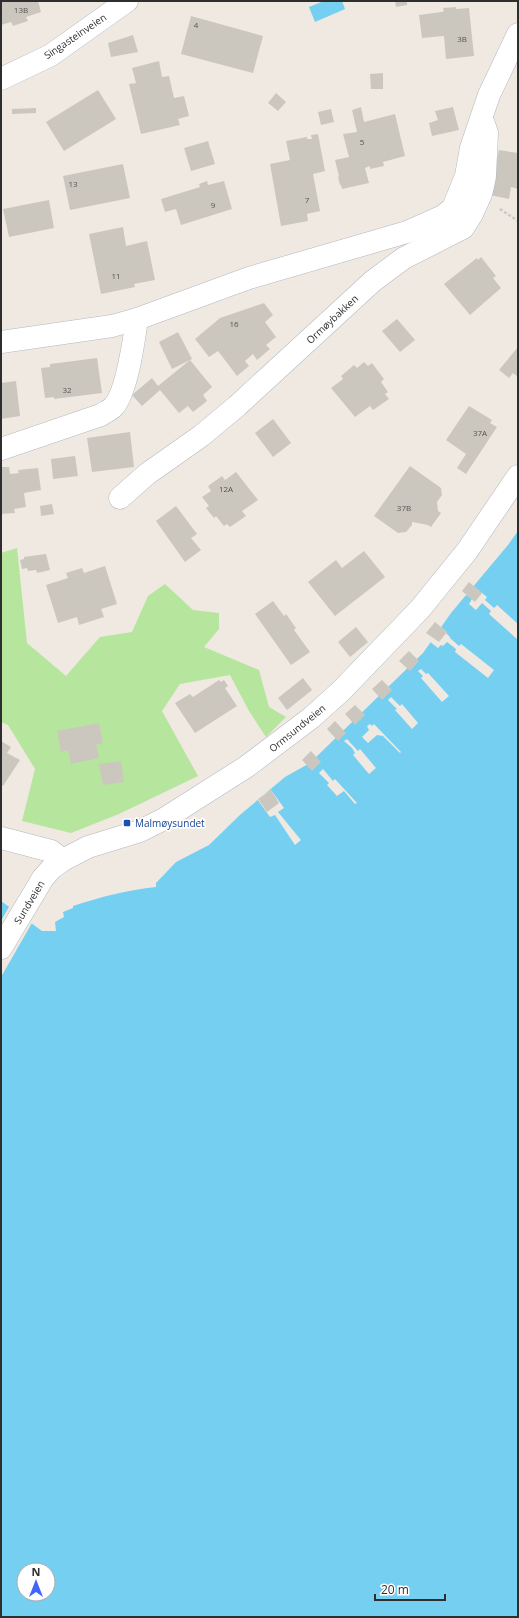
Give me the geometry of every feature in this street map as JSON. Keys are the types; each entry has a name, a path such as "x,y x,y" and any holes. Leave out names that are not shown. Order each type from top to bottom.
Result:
{"street":[{"name":"Singasteinveien","path":"1,79 51,55 127,1"},
{"path":"1,342 112,326 137,319 250,278 407,232 443,216 453,208 466,176 471,148 481,117 490,95 513,56 518,34"},
{"name":"Ormøybakken","path":"120,498 147,474 201,436 237,406 373,281 404,258 463,228 472,214 481,194 485,176 487,133 481,117"},
{"path":"1,449 101,415 114,407 120,396 131,355 137,319"},
{"name":"Ormsundveien","path":"63,860 88,847 140,831 164,819 246,768 311,718 341,691 420,609 468,551 518,476"},
{"path":"1,838 51,851 63,860"},
{"name":"Sundveien","path":"1,948 43,878 52,868 63,860"}],"green space":[{"path":"17,548 27,643 66,676 100,637 132,632 148,596 165,584 193,610 219,613 219,629 204,647 259,670 269,707 286,717 266,737 249,711 230,675 180,684 162,711 198,776 119,814 71,833 22,821 35,769 8,725 1,722 1,553"}],"water":[{"path":"324,1 342,1 345,9 315,22 309,7"},
{"path":"518,531 518,1617 1,1617 1,901 42,931 56,931 55,922 64,917 63,912 73,908 73,906 114,894 156,887 156,883 176,862 209,845 241,814 285,777 310,763 423,653 451,613"}],"pier":[{"path":"472,585 487,597 485,600 494,608 497,605 518,624 518,640 489,614 491,611 482,603 476,610 469,604 472,599 465,594"},
{"path":"440,626 459,646 461,644 494,670 488,678 455,652 456,649 447,642 438,648 429,641"},
{"path":"421,669 426,674 428,673 449,696 442,702 421,678 423,676 418,671"},
{"path":"391,697 400,706 402,704 418,723 412,729 388,700"},
{"path":"370,724 372,726 374,724 401,752 400,753 383,736 377,735 368,743 362,737 369,730 367,726"},
{"path":"347,739 358,751 360,749 376,768 369,774 353,755 355,753 352,748 344,741"},
{"path":"323,769 333,781 335,779 357,803 355,804 344,791 337,796 327,785 329,783 319,773"},
{"path":"271,790 284,808 278,812 301,840 295,845 275,815 270,817 257,799"},
{"path":"10,905 32,923 1,977 1,921"}],"building":[{"path":"1,1 38,1 41,12 26,17 28,21 13,26 11,22 1,25"},
{"path":"395,1 407,1 407,5 396,7"},
{"path":"456,7 456,9 469,8 474,56 446,59 444,36 422,38 419,15 441,12 444,11 443,8"},
{"path":"191,16 263,36 253,73 181,54"},
{"path":"133,35 138,52 111,57 108,43"},
{"path":"159,61 162,77 169,76 174,98 184,96 189,116 178,119 180,125 141,134 129,84 136,83 132,68"},
{"path":"383,73 383,89 371,89 370,74"},
{"path":"98,90 116,119 64,151 46,122"},
{"path":"276,93 286,102 278,111 268,103"},
{"path":"361,107 364,122 395,114 405,156 383,162 384,166 370,169 370,166 365,168 369,183 342,189 335,160 349,157 343,134 357,132 352,110"},
{"path":"453,107 459,130 432,136 429,123 438,120 435,111"},
{"path":"36,108 36,113 12,114 12,109"},
{"path":"331,109 334,122 321,125 318,112"},
{"path":"318,134 325,171 313,174 320,211 307,214 308,221 281,226 270,164 290,160 286,141 307,137 307,139 312,139 311,135"},
{"path":"208,141 215,164 191,171 184,148"},
{"path":"499,150 518,153 518,189 511,187 509,199 490,195"},
{"path":"123,164 130,198 70,210 63,176"},
{"path":"207,181 208,185 224,181 232,209 181,225 176,209 165,212 161,199 200,187 199,184"},
{"path":"49,200 54,228 9,237 3,209"},
{"path":"123,227 126,246 147,241 155,280 134,284 135,287 101,294 89,234"},
{"path":"481,257 496,276 493,278 501,288 470,315 444,284 477,258 478,260"},
{"path":"264,303 273,315 265,322 276,337 266,345 270,349 257,360 253,354 245,361 249,366 237,376 218,351 209,357 195,339 220,318"},
{"path":"397,319 415,340 400,352 382,331"},
{"path":"178,332 192,359 172,369 159,342"},
{"path":"518,347 518,377 513,373 509,378 499,370"},
{"path":"97,358 102,393 54,399 54,397 45,398 41,368 50,367 50,364"},
{"path":"190,360 212,387 203,395 207,401 193,412 188,406 179,413 160,390 142,406 132,395 152,378 158,386"},
{"path":"364,362 368,366 372,363 384,379 381,382 388,392 385,394 389,399 373,410 370,406 355,417 331,388 343,379 341,376 354,365 357,368"},
{"path":"16,381 20,416 1,419 1,383"},
{"path":"469,406 492,420 490,423 497,427 466,474 457,468 466,454 446,440"},
{"path":"273,419 291,443 273,457 255,433"},
{"path":"130,432 134,467 92,472 87,438"},
{"path":"75,456 78,476 53,479 51,459"},
{"path":"410,466 441,488 442,495 437,502 438,511 441,513 431,527 412,522 412,525 406,532 398,533 374,516"},
{"path":"1,467 9,467 10,474 19,473 18,470 38,468 41,490 24,493 26,507 14,509 15,513 1,514"},
{"path":"236,472 258,500 242,511 246,516 230,527 227,524 224,526 216,516 214,518 206,508 209,506 202,497 211,491 208,486 222,476 225,480"},
{"path":"52,504 54,514 41,516 40,506"},
{"path":"176,506 197,534 191,538 201,550 185,562 156,521"},
{"path":"364,551 385,577 335,616 308,582 336,560 342,568"},
{"path":"46,554 50,570 37,573 36,570 28,571 27,568 22,569 20,560 24,559 24,557"},
{"path":"105,566 117,604 101,609 104,617 79,625 77,617 58,623 46,585 68,578 66,573 82,568 84,573"},
{"path":"469,582 482,593 475,602 462,591"},
{"path":"273,601 284,616 286,614 296,628 294,630 310,652 291,665 255,614"},
{"path":"435,622 447,632 439,642 426,633"},
{"path":"356,627 368,642 350,657 338,642"},
{"path":"409,651 419,661 410,671 399,661"},
{"path":"303,678 312,690 287,710 278,698"},
{"path":"219,680 221,682 224,680 228,686 225,688 237,706 195,733 175,703 190,694 193,697"},
{"path":"382,680 392,690 382,700 372,689"},
{"path":"355,705 365,715 355,725 345,714"},
{"path":"335,721 346,733 338,741 327,729"},
{"path":"99,723 103,743 96,745 99,758 71,764 68,750 61,752 57,731"},
{"path":"1,741 11,747 7,753 20,760 3,786 1,785"},
{"path":"311,751 321,762 312,771 302,760"},
{"path":"121,761 124,782 103,785 99,764"},
{"path":"271,790 279,803 267,812 258,799"}],"place":[{"name":"Malmøysundet","path":"127,823"}]}
